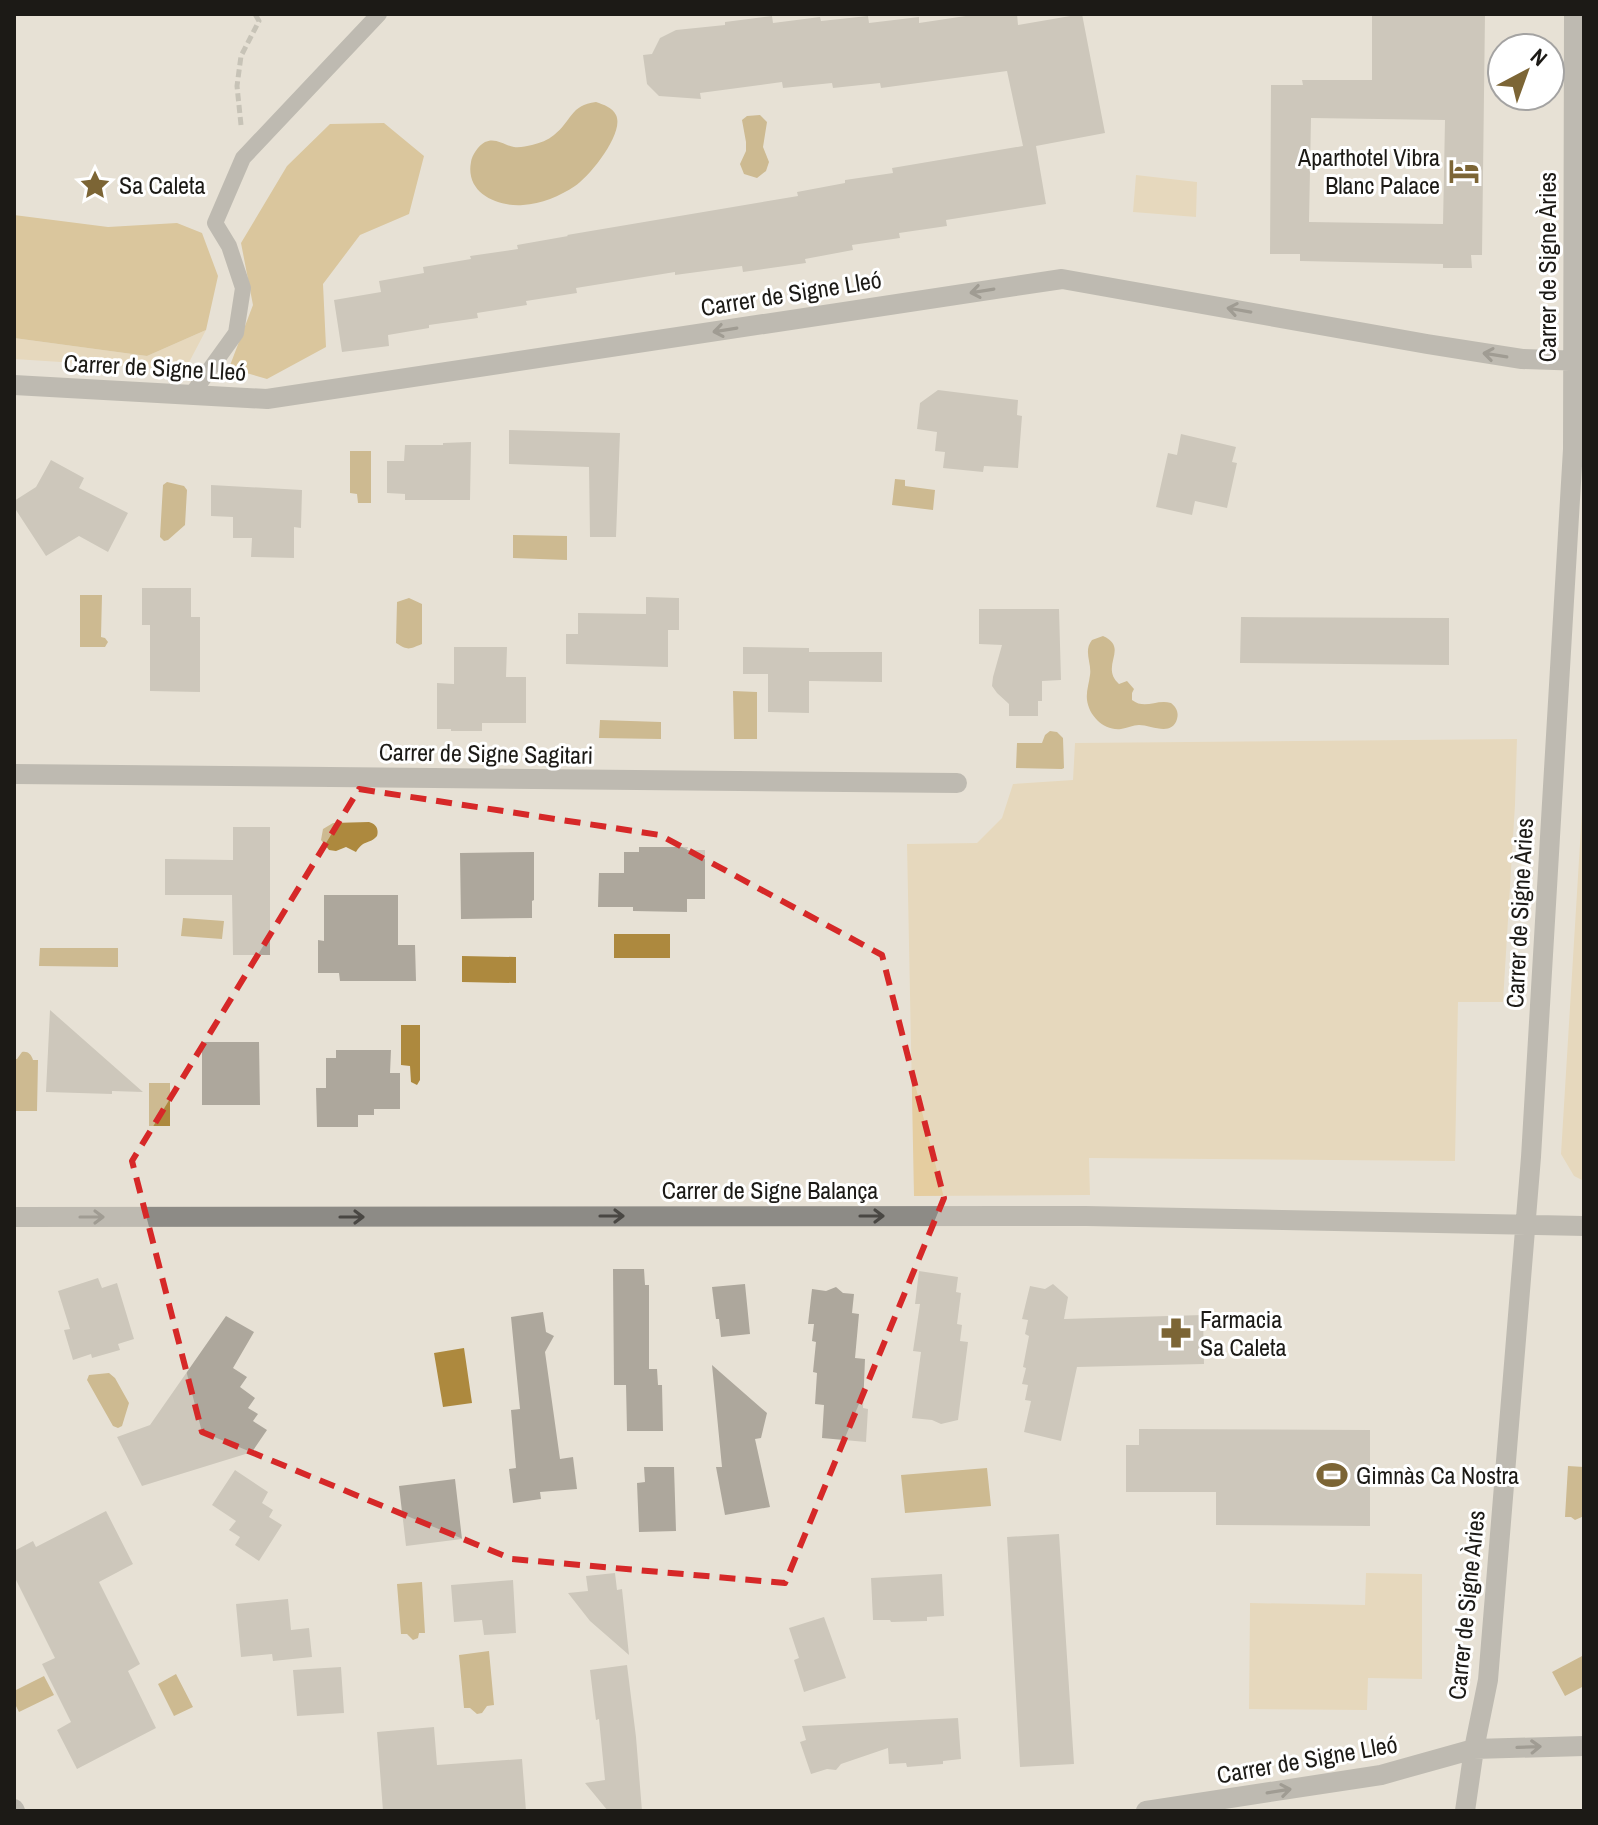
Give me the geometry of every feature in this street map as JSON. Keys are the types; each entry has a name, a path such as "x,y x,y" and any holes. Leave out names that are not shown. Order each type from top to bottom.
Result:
{"street":[{"name":"Carrer de Signe Àries","path":"1465,1811 1488,1680 1527,1224 1578,361 1574,14"},
{"name":"Carrer de Signe Lleó","path":"14,385 267,399 1062,279 1427,344 1522,359 1578,361"},
{"name":"Carrer de Signe Sagitari","path":"14,774 957,783"},
{"name":"Carrer de Signe Balança","path":"14,1217 1086,1216 1584,1226"},
{"name":"Carrer de Signe Lleó","path":"1146,1811 1381,1775 1474,1749 1584,1746"}],"lane":[{"path":"192,394 236,333 243,288 229,246 215,223 243,158 379,14"}],"path":[{"path":"243,158 237,86 241,56 259,21 255,14"}],"highlighted area":[{"path":"359,789 660,835 882,955 944,1198 785,1583 512,1559 202,1432 132,1161"}],"shaded area":[{"path":"596,102 616,115 615,132 589,174 575,186 550,199 523,205 494,200 478,190 470,173 473,156 482,144 492,140 518,147 541,142 560,130 581,106"},
{"path":"760,115 767,122 763,147 769,162 766,171 757,178 744,174 740,164 746,151 742,120 747,116"},
{"path":"384,123 424,156 409,214 360,235 323,284 326,347 267,379 229,368 253,305 241,243 287,166 330,124"},
{"path":"1136,175 1197,182 1196,217 1133,212"},
{"path":"14,215 108,227 177,223 202,233 218,276 206,330 147,356 14,338"},
{"path":"206,330 185,370 14,359 14,338 147,356"},
{"path":"350,451 371,451 371,503 358,503 357,494 350,493"},
{"path":"895,479 905,480 905,486 935,490 933,510 892,505"},
{"path":"167,482 184,486 187,490 185,525 164,541 160,537 163,485"},
{"path":"513,535 567,536 567,560 513,558"},
{"path":"80,595 102,595 101,637 108,642 105,647 80,647"},
{"path":"409,598 422,604 422,644 409,648 396,643 397,602"},
{"path":"1103,636 1114,646 1112,671 1119,684 1127,681 1134,689 1132,700 1137,703 1171,703 1178,716 1171,728 1139,725 1115,729 1103,725 1094,717 1087,700 1090,671 1088,648 1092,640"},
{"path":"733,691 757,692 757,739 734,739"},
{"path":"600,720 661,722 661,739 599,738"},
{"path":"1050,731 1057,732 1063,738 1064,768 1016,768 1017,743 1042,743"},
{"path":"1517,739 1503,1002 1458,1002 1455,1161 1089,1158 1090,1195 914,1196 907,844 977,843 1002,818 1013,784 1073,780 1075,743"},
{"path":"1584,778 1584,1181 1574,1176 1561,1154"},
{"path":"369,822 376,827 377,836 356,852 346,847 329,850 321,840 323,829 333,823"},
{"path":"183,918 224,921 222,939 181,936"},
{"path":"614,934 670,934 670,958 614,958"},
{"path":"40,948 118,948 118,967 39,966"},
{"path":"462,956 516,957 516,983 462,982"},
{"path":"401,1025 420,1025 420,1080 417,1085 411,1082 410,1066 401,1065"},
{"path":"22,1052 38,1060 37,1111 14,1111 14,1059"},
{"path":"149,1083 170,1083 170,1126 149,1126"},
{"path":"464,1348 472,1403 443,1407 434,1353"},
{"path":"109,1373 129,1403 122,1426 118,1428 113,1426 87,1380 89,1375"},
{"path":"1568,1466 1584,1467 1584,1516 1575,1520 1565,1517"},
{"path":"987,1468 991,1506 905,1513 901,1475"},
{"path":"1366,1573 1422,1574 1422,1679 1368,1678 1367,1710 1249,1709 1250,1603 1365,1605"},
{"path":"422,1582 425,1633 419,1633 418,1638 413,1640 407,1634 401,1634 397,1584"},
{"path":"489,1651 494,1705 477,1714 470,1708 464,1708 459,1655"},
{"path":"1584,1655 1584,1686 1565,1696 1552,1672"},
{"path":"176,1674 193,1707 174,1716 158,1684"},
{"path":"44,1676 54,1695 19,1712 14,1702 14,1691"}],"building":[{"path":"979,14 1017,14 1018,25 1082,14 1105,133 1036,146 1046,204 946,220 947,226 899,233 900,238 852,245 853,250 805,259 806,263 743,272 742,266 675,275 675,272 576,288 577,293 477,313 478,318 388,335 389,346 342,352 334,300 381,292 379,281 424,273 423,267 518,249 517,245 567,235 798,196 797,192 845,183 845,180 893,173 892,168 1023,146 1007,71 881,88 880,83 833,88 832,83 783,88 782,82 700,93 701,99 659,96 647,84 643,55 652,54 660,38 676,30 772,16 773,23 820,17 821,21 868,16 869,23 919,17 919,23"},
{"name":"Aparthotel Vibra Blanc Palace","path":"1372,14 1485,14 1482,255 1471,255 1472,268 1443,268 1443,264 1300,261 1300,254 1270,254 1271,85 1303,85 1302,80 1372,80","holes":["1311,118 1445,120 1443,224 1309,222"]},
{"path":"938,390 1018,400 1017,415 1022,416 1018,468 984,466 983,472 943,468 945,452 935,451 937,432 917,429 920,403"},
{"path":"509,430 620,433 616,537 590,537 589,467 509,464"},
{"path":"1181,434 1236,447 1232,462 1237,463 1227,508 1195,501 1192,515 1156,507 1168,453 1177,455"},
{"path":"471,442 470,500 405,500 405,494 387,493 387,461 404,461 405,445"},
{"path":"51,460 84,478 79,488 128,513 108,552 79,536 46,556 14,507 14,501 36,487"},
{"path":"211,485 302,490 301,528 294,527 294,558 251,557 252,538 233,538 233,517 211,516"},
{"path":"142,588 191,588 191,617 200,617 200,692 150,691 150,625 142,625"},
{"path":"646,597 679,598 679,630 668,630 668,667 566,664 566,634 578,634 578,613 646,614"},
{"path":"979,609 1059,609 1061,680 1042,681 1038,716 1009,716 1009,704 992,686 1002,645 979,644"},
{"path":"1241,617 1449,618 1449,665 1240,663"},
{"path":"454,647 507,647 506,677 526,677 526,723 482,723 482,731 437,729 437,683 454,684"},
{"path":"743,647 809,648 809,652 882,652 882,682 809,681 809,713 768,712 768,674 743,674"},
{"path":"233,827 270,827 270,955 233,955 232,895 165,895 165,859 233,860"},
{"path":"639,847 705,850 705,899 687,899 687,912 598,907 599,873 624,873 624,852 639,852"},
{"path":"534,852 532,918 461,919 460,853"},
{"path":"324,895 398,895 398,945 415,945 416,981 340,981 339,973 318,973 318,940 324,941"},
{"path":"50,1010 143,1092 46,1092"},
{"path":"202,1042 259,1042 260,1105 202,1105"},
{"path":"336,1050 391,1050 390,1073 400,1073 400,1109 374,1109 374,1115 358,1115 358,1127 317,1127 316,1088 326,1088 326,1058 336,1058"},
{"path":"613,1269 644,1269 645,1285 649,1285 649,1369 657,1369 658,1385 662,1385 663,1431 627,1431 626,1385 614,1385"},
{"path":"919,1271 958,1277 956,1292 961,1293 957,1324 962,1325 960,1341 968,1342 958,1420 941,1424 912,1418 921,1352 913,1351 920,1304 915,1304"},
{"path":"98,1278 102,1288 117,1283 134,1339 118,1344 120,1350 73,1360 64,1330 70,1329 58,1291"},
{"path":"745,1284 750,1334 721,1337 712,1287"},
{"path":"1053,1284 1068,1297 1064,1319 1203,1315 1204,1364 1077,1367 1061,1441 1024,1432 1031,1401 1025,1400 1028,1385 1022,1384 1029,1336 1025,1334 1028,1320 1022,1319 1030,1286 1045,1289"},
{"path":"836,1287 843,1293 854,1294 852,1313 859,1314 855,1358 865,1359 863,1408 868,1409 866,1442 822,1438 824,1405 815,1404 817,1373 813,1372 816,1342 812,1341 814,1324 808,1324 812,1289 826,1291"},
{"path":"543,1312 546,1332 554,1336 545,1352 560,1459 573,1457 577,1489 540,1492 541,1499 513,1503 509,1469 516,1468 511,1410 520,1409 511,1317"},
{"path":"226,1316 254,1332 233,1368 247,1377 240,1387 255,1398 248,1408 258,1414 253,1421 267,1430 252,1452 142,1486 117,1437 150,1425"},
{"path":"712,1365 767,1413 761,1438 755,1439 770,1507 725,1515 716,1467 722,1467"},
{"path":"1139,1429 1370,1430 1370,1526 1216,1525 1216,1492 1126,1492 1126,1445 1139,1445"},
{"path":"644,1467 674,1467 676,1531 639,1532 637,1483 645,1482"},
{"path":"235,1470 268,1492 262,1503 273,1510 269,1517 282,1525 259,1561 235,1545 240,1537 229,1530 236,1521 212,1505"},
{"path":"455,1479 462,1539 406,1546 399,1486"},
{"path":"106,1511 133,1564 99,1582 140,1664 128,1671 156,1728 77,1769 57,1730 71,1722 42,1664 55,1658 14,1576 14,1551 33,1541 36,1547"},
{"path":"1059,1534 1074,1764 1020,1767 1007,1537"},
{"path":"615,1573 617,1590 622,1589 629,1655 590,1621 568,1593 588,1591 586,1576"},
{"path":"942,1574 944,1616 927,1617 927,1621 873,1620 871,1578"},
{"path":"513,1580 516,1633 484,1635 482,1620 454,1622 451,1585"},
{"path":"288,1599 291,1630 309,1628 312,1657 273,1661 272,1654 241,1657 236,1604"},
{"path":"824,1617 846,1678 804,1692 794,1660 799,1658 789,1628"},
{"path":"627,1665 642,1811 608,1811 585,1783 605,1780 590,1670"},
{"path":"341,1667 344,1713 297,1716 293,1670"},
{"path":"958,1718 961,1759 943,1761 943,1764 907,1767 906,1763 889,1764 888,1748 841,1764 836,1770 827,1769 811,1774 800,1742 806,1740 802,1726"},
{"path":"434,1727 437,1765 522,1759 526,1811 383,1811 377,1732"}],"place":[{"name":"Aparthotel Vibra Blanc Palace","path":"1464,171"},
{"name":"Sa Caleta","path":"95,185"},
{"name":"Farmacia Sa Caleta","path":"1176,1333"},
{"name":"Gimnàs Ca Nostra","path":"1332,1475"}]}
